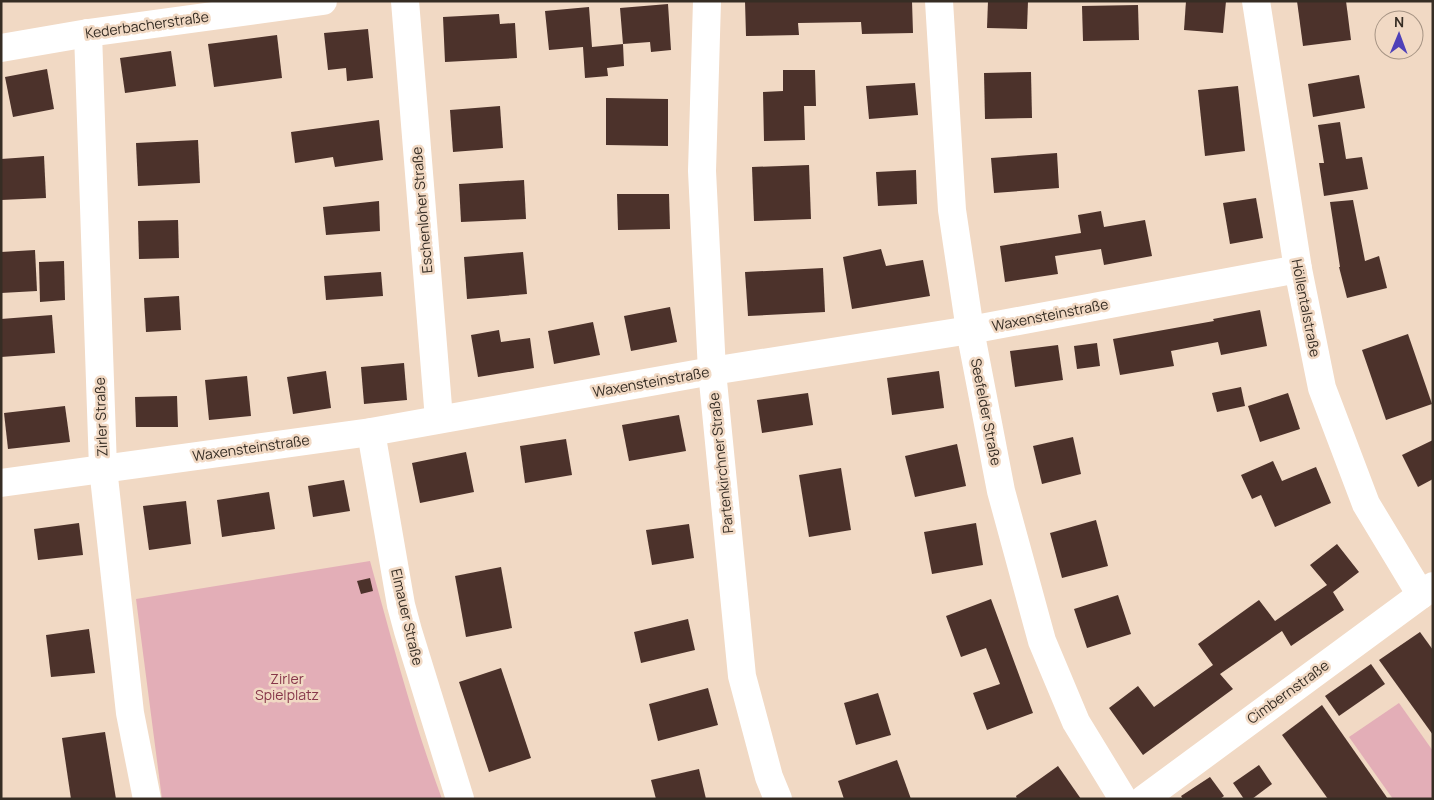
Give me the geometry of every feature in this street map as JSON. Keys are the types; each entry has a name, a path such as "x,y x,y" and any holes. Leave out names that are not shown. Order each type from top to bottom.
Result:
{"street":[{"name":"Kederbacherstraße","path":"1,48 88,33 322,1"},
{"name":"Eschenloher Straße","path":"404,1 439,419"},
{"name":"Partenkirchner Straße","path":"707,1 702,170 712,371 742,676 769,777 778,799"},
{"name":"Seefelder Straße","path":"939,1 952,210 970,330 1001,491 1042,641 1076,722 1123,799"},
{"name":"Höllentalstraße","path":"1256,1 1298,270 1316,360 1326,397 1366,504 1427,590"},
{"name":"Zirler Straße","path":"88,33 103,468 130,713 147,799"},
{"name":"Waxensteinstraße","path":"1,483 371,432 712,371 970,330 1298,270"},
{"name":"Elmauer Straße","path":"371,432 408,631 460,799"},
{"name":"Cimbernstraße","path":"1144,799 1427,590"}],"green space":[{"name":"Zirler Spielplatz","path":"370,561 412,711 442,799 162,799 136,599"},
{"path":"1399,703 1433,751 1433,799 1393,799 1349,737"}],"building":[{"path":"745,1 912,1 913,33 862,34 861,22 798,23 799,35 746,36"},
{"path":"988,1 1028,1 1027,29 987,28"},
{"path":"1186,1 1226,1 1223,33 1184,30"},
{"path":"1297,1 1346,1 1351,40 1303,46"},
{"path":"668,4 671,50 651,52 650,42 623,44 620,8"},
{"path":"1138,5 1139,40 1083,41 1082,6"},
{"path":"589,7 592,47 623,44 624,66 607,68 608,76 585,78 583,47 549,50 545,11"},
{"path":"499,14 500,24 515,23 517,58 445,62 443,17"},
{"path":"368,29 373,78 347,81 346,68 328,70 324,33"},
{"path":"277,35 282,78 214,87 208,44"},
{"path":"171,51 176,86 125,93 120,58"},
{"path":"47,69 54,109 13,117 5,77"},
{"path":"783,70 815,70 816,106 804,106 805,140 764,141 763,92 783,91"},
{"path":"1031,72 1032,118 985,119 984,73"},
{"path":"1359,75 1365,108 1313,117 1308,84"},
{"path":"915,83 918,115 869,119 866,86"},
{"path":"1238,86 1245,151 1205,156 1198,90"},
{"path":"606,98 668,99 668,146 606,145"},
{"path":"500,106 503,148 453,152 450,110"},
{"path":"379,120 383,160 335,167 333,157 295,163 291,132"},
{"path":"1340,122 1346,159 1362,157 1368,189 1324,196 1319,163 1324,163 1318,125"},
{"path":"198,140 200,183 138,186 136,143"},
{"path":"1057,153 1059,188 994,193 991,158"},
{"path":"44,156 46,198 1,200 1,159"},
{"path":"809,165 811,219 754,221 752,167"},
{"path":"916,170 917,204 878,206 876,172"},
{"path":"524,180 526,219 461,222 459,184"},
{"path":"617,194 669,194 670,229 618,230"},
{"path":"1256,198 1263,238 1230,244 1223,203"},
{"path":"1353,200 1365,261 1379,256 1387,288 1347,298 1339,267 1330,202"},
{"path":"379,201 380,231 326,235 323,207"},
{"path":"1101,211 1104,227 1145,220 1152,256 1104,265 1101,249 1055,256 1058,274 1005,282 1000,246 1081,233 1078,215"},
{"path":"178,220 179,258 139,259 138,221"},
{"path":"881,249 886,266 923,260 930,296 852,309 843,257"},
{"path":"35,250 37,291 1,293 1,252"},
{"path":"523,252 527,294 467,299 464,257"},
{"path":"64,261 65,300 40,302 39,262"},
{"path":"823,268 825,312 748,316 745,272"},
{"path":"381,272 383,296 326,300 324,276"},
{"path":"179,296 181,330 146,332 144,298"},
{"path":"670,307 677,342 631,351 624,316"},
{"path":"1260,310 1267,346 1221,355 1218,342 1171,351 1174,366 1120,375 1113,339 1214,321 1213,319"},
{"path":"52,315 55,353 1,357 1,319"},
{"path":"593,322 600,355 554,364 548,331"},
{"path":"499,330 501,342 530,338 534,368 478,377 471,335"},
{"path":"1408,334 1432,404 1386,420 1362,350"},
{"path":"1097,343 1100,366 1077,369 1074,346"},
{"path":"1058,345 1063,380 1015,387 1010,351"},
{"path":"404,363 407,400 364,404 361,367"},
{"path":"326,371 331,408 293,414 287,377"},
{"path":"939,371 944,408 892,415 887,378"},
{"path":"247,376 251,416 209,420 205,380"},
{"path":"1241,387 1245,406 1217,412 1212,393"},
{"path":"808,393 813,425 762,433 757,400"},
{"path":"1288,393 1300,429 1260,442 1248,406"},
{"path":"177,396 178,427 136,427 135,397"},
{"path":"65,406 70,442 8,449 4,413"},
{"path":"679,415 686,451 629,461 622,425"},
{"path":"1073,437 1081,474 1042,484 1033,446"},
{"path":"566,439 572,475 525,483 520,446"},
{"path":"1433,440 1433,479 1418,487 1402,455"},
{"path":"957,444 966,486 915,497 905,456"},
{"path":"466,452 474,492 420,503 412,463"},
{"path":"1273,461 1282,481 1316,467 1331,503 1275,527 1261,495 1252,499 1241,475"},
{"path":"841,468 851,530 809,537 799,475"},
{"path":"344,480 350,511 313,517 308,486"},
{"path":"269,492 275,529 222,537 217,500"},
{"path":"186,501 191,544 149,550 143,506"},
{"path":"1096,520 1108,566 1062,578 1050,533"},
{"path":"79,523 83,555 38,560 34,529"},
{"path":"976,523 983,565 932,574 924,532"},
{"path":"689,524 694,558 652,565 646,530"},
{"path":"1337,544 1359,572 1333,592 1344,610 1291,646 1282,631 1220,674 1233,689 1143,755 1109,708 1138,686 1154,707 1213,665 1198,644 1259,600 1275,621 1327,585 1310,565"},
{"path":"501,567 512,628 466,637 455,576"},
{"path":"370,578 373,591 361,594 357,581"},
{"path":"1118,595 1131,634 1087,648 1074,609"},
{"path":"991,599 1033,713 987,730 973,693 1000,684 986,648 961,657 946,616"},
{"path":"688,619 695,650 641,663 634,632"},
{"path":"89,629 95,673 51,677 46,635"},
{"path":"1420,632 1433,650 1433,735 1379,660"},
{"path":"1371,664 1385,684 1339,716 1325,696"},
{"path":"501,668 531,758 489,772 459,682"},
{"path":"708,688 718,725 658,741 649,704"},
{"path":"878,693 891,735 856,745 844,703"},
{"path":"1322,705 1388,799 1328,799 1282,735"},
{"path":"105,732 116,799 71,799 62,738"},
{"path":"897,760 911,799 844,799 838,781"},
{"path":"1259,765 1272,784 1252,799 1244,799 1233,783"},
{"path":"1058,766 1081,799 1017,799 1016,796"},
{"path":"699,769 706,799 656,799 651,780"},
{"path":"1210,777 1224,796 1220,799 1183,799 1181,796"}]}
